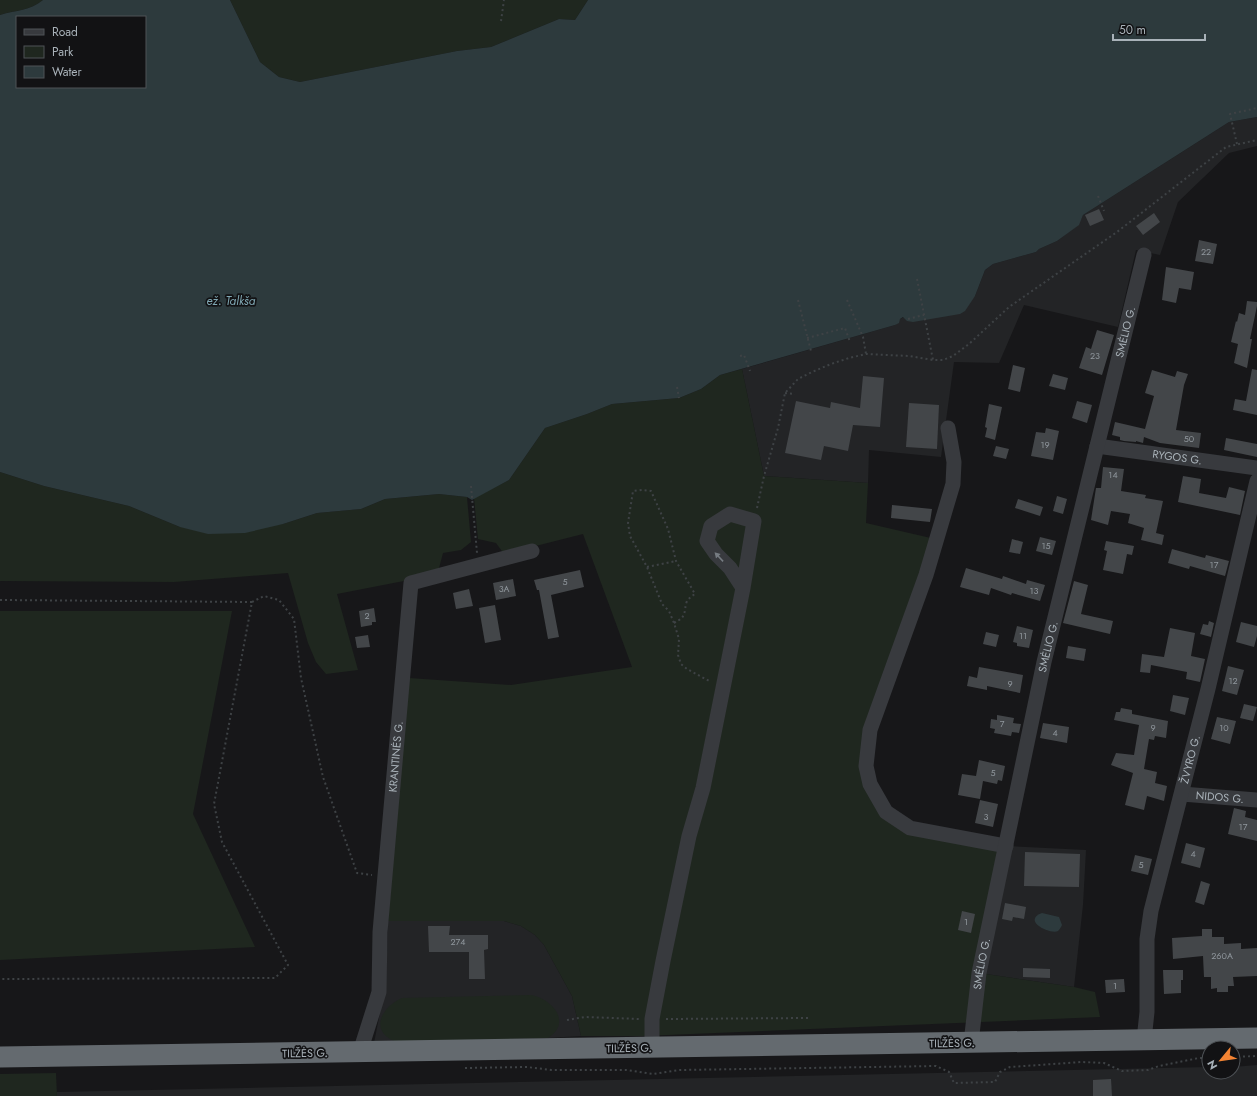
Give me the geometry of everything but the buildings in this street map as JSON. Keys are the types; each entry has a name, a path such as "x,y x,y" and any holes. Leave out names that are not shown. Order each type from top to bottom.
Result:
{"highway":[{"name":"TILŽĖS G.","path":"0,1057 1257,1038"}],"street":[{"name":"SMĖLIO G.","path":"971,1042 979,973 1044,662 1144,255"},
{"path":"948,428 954,462 953,484 935,539 926,575 870,730 866,766 870,784 886,812 910,828 1006,846"},
{"name":"RYGOS G.","path":"1096,446 1257,468"},
{"name":"ŽVYRO G.","path":"1144,1040 1147,1012 1147,939 1151,912 1182,794 1257,481"},
{"path":"652,1047 652,1019 690,836 703,788 743,588 754,521 730,514 711,526 707,541 716,554 730,568 743,588"},
{"name":"KRANTINĖS G.","path":"360,1052 379,992 380,932 411,583 532,551"},
{"name":"NIDOS G.","path":"1182,794 1257,800"}],"path":[{"path":"501,21 504,0"},
{"path":"1237,144 1230,114 1257,108"},
{"path":"754,521 764,476 778,428 785,393 798,380 812,372 849,358 866,354 909,356 933,360 944,360 953,356 969,344 1009,306 1118,232 1226,146 1257,140"},
{"path":"1098,196 1104,211"},
{"path":"917,279 933,360"},
{"path":"798,300 811,351"},
{"path":"847,300 863,337 866,354"},
{"path":"908,319 924,315"},
{"path":"808,338 845,328 850,342"},
{"path":"740,356 744,355 750,371"},
{"path":"677,387 679,398"},
{"path":"785,393 795,394"},
{"path":"471,486 478,566"},
{"path":"674,623 680,620 685,614 688,600 694,594 676,561 668,529 651,491 633,491 628,523 630,536 647,567 662,604 669,611 674,623 679,639 678,655 681,664 687,669 707,679 722,690"},
{"path":"647,567 676,561"},
{"path":"0,600 252,602 264,596 279,600 294,619 301,678 323,777 356,873 385,877"},
{"path":"0,979 275,978 288,965 222,842 214,804 252,602"},
{"path":"567,1020 585,1017 652,1019 808,1018"},
{"path":"1241,1057 1257,1056"},
{"path":"463,1068 527,1067 551,1070 626,1070 652,1074 680,1070 936,1066 949,1072 954,1083 995,1082 1000,1072 1010,1067 1082,1062 1104,1063 1122,1071 1148,1070 1158,1066 1201,1058"}],"shaded area":[{"path":"1257,117 1257,146 1229,153 1178,202 1160,255 1136,250 1118,327 1024,305 999,363 954,362 941,457 869,450 868,483 764,476 742,369 895,325 904,317 975,296 985,270 993,264 1036,252 1039,249 1057,241 1078,225 1083,215 1229,122"},
{"path":"1006,846 1086,850 1083,905 1074,987 979,973"},
{"path":"388,921 504,921 521,926 535,935 544,945 572,996 581,1036 374,1043 386,982"},
{"path":"1257,1065 1257,1096 57,1096 57,1092 1201,1067 1201,1080 1241,1080 1241,1066"}],"green space":[{"path":"0,0 43,0 28,8 0,15"},
{"path":"230,0 588,0 575,20 559,19 491,47 457,51 300,82 279,77 260,62"},
{"path":"742,369 764,476 868,483 866,523 935,539 870,730 870,784 910,828 1006,846 979,973 1074,987 1095,992 1100,1017 643,1036 581,1036 572,996 544,945 535,935 521,926 504,921 388,921 409,678 511,685 632,667 583,534 504,554 496,543 478,539 474,498 509,480 545,428 612,404 679,398 701,389 720,375"},
{"path":"0,472 44,486 129,506 180,527 283,524 317,513 361,509 385,499 439,494 467,497 471,542 461,550 443,553 438,572 414,579 337,594 358,670 326,674 316,662 308,643 288,573 174,582 0,581"},
{"path":"0,611 232,611 193,814 255,947 0,960"},
{"path":"531,995 546,1001 557,1012 559,1026 548,1038 397,1042 388,1038 380,1026 383,1014 394,1002 402,998"},
{"path":"56,1073 57,1096 0,1096 0,1074"}],"water":[{"name":"ež. Talkša","path":"43,0 230,0 260,62 279,77 300,82 457,51 491,47 559,19 575,20 588,0 1257,0 1257,117 1229,122 1083,215 1079,225 1057,241 1039,249 1036,252 993,264 985,270 975,296 965,311 960,314 913,322 907,321 903,317 900,319 899,323 895,325 720,375 701,389 679,398 612,404 545,428 509,480 472,500 467,497 439,494 385,499 361,509 317,513 283,524 245,533 208,534 180,527 129,506 44,486 0,472 0,15 33,6"},
{"path":"1042,913 1059,917 1062,925 1058,931 1054,932 1044,929 1036,923 1036,916"}]}
